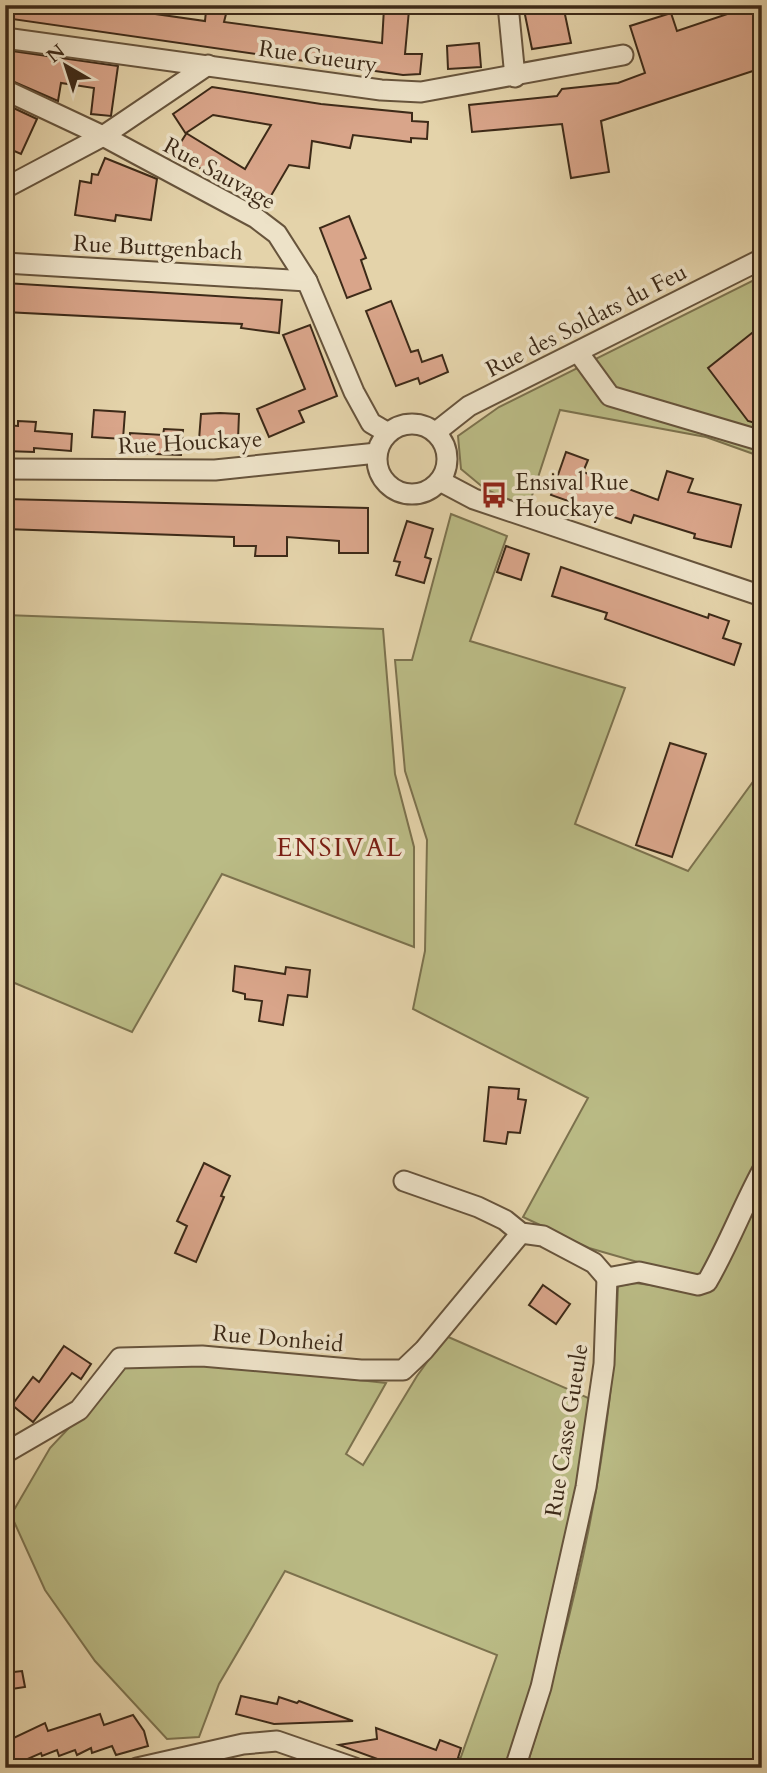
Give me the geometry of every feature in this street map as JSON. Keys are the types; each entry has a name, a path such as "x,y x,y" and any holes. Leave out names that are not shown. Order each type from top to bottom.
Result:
{"street":[{"path":"509,5 515,77"},
{"name":"Rue Gueury","path":"5,38 394,91 421,92 515,77 623,55"},
{"path":"5,188 103,136 208,65"},
{"name":"Rue Sauvage","path":"5,90 103,136 256,218 277,234 307,281 354,392 371,424 388,433"},
{"name":"Rue des Soldats du Feu","path":"436,432 469,406 762,259"},
{"name":"Rue Buttgenbach","path":"5,263 307,281"},
{"path":"578,352 610,396 762,441"},
{"path":"412,423 425,425 436,432 444,443 448,456 440,481 417,494 404,493 383,478 377,466 377,453 388,433 412,423"},
{"name":"Rue Houckaye","path":"5,469 215,470 377,453"},
{"path":"440,481 474,499 762,596"},
{"path":"404,1181 478,1207 505,1220 521,1233 543,1236 594,1263 607,1278 639,1272 698,1285 708,1282 729,1246 743,1206 762,1171"},
{"name":"Rue Donheid","path":"5,1453 79,1410 120,1359 202,1356 360,1370 403,1370 424,1350 521,1233"},
{"name":"Rue Casse Gueule","path":"515,1768 541,1687 586,1487 604,1364 607,1278"},
{"path":"137,1768 243,1744 277,1741 355,1768"}],"green space":[{"path":"762,276 762,457 706,437 560,410 528,508 485,489 461,469 458,436 499,407"},
{"path":"451,514 507,536 470,641 625,688 575,824 688,871 755,779 762,779 762,1768 526,1768 575,1590 600,1469 615,1347 618,1286 635,1283 704,1292 693,1278 589,1248 523,1217 588,1098 413,1009 425,951 427,840 405,771 395,660 412,660"},
{"path":"5,615 383,629 395,774 414,847 414,947 222,874 132,1032 5,979"},
{"path":"446,1336 593,1400 571,1527 528,1715 503,1768 457,1768 497,1655 285,1571 219,1684 199,1737 167,1739 95,1661 45,1590 11,1515 50,1448 126,1367 168,1359 386,1383 346,1454 363,1465 417,1376"}],"building":[{"path":"5,5 92,5 205,21 206,11 226,14 224,22 382,43 384,8 409,10 405,54 422,54 420,74 403,75 5,18"},
{"path":"523,5 563,5 571,43 532,49"},
{"path":"754,5 762,5 762,68 601,121 609,172 571,178 562,124 472,132 469,105 557,96 562,89 618,83 645,73 630,26 671,13 677,31"},
{"path":"479,43 481,67 448,69 447,46"},
{"path":"5,50 118,66 111,116 91,114 94,88 61,83 58,101 5,78"},
{"path":"212,87 321,104 412,113 412,121 428,122 427,139 411,138 411,142 353,135 350,148 312,141 309,168 289,165 265,206 174,153 186,134 173,114","holes":["213,115 271,125 245,169 186,133"]},
{"path":"5,104 37,119 21,154 5,147"},
{"path":"105,158 157,179 151,220 116,215 115,221 75,215 80,181 91,183 92,174 98,175"},
{"path":"349,216 366,258 361,260 371,289 347,298 320,228"},
{"path":"5,283 282,300 279,333 241,328 242,324 5,312"},
{"path":"391,301 411,352 418,350 422,362 442,355 448,372 420,384 418,378 396,386 366,311"},
{"path":"310,325 337,396 299,411 304,422 269,437 257,409 305,389 283,335"},
{"path":"762,325 762,425 748,421 708,368"},
{"path":"94,410 125,412 123,439 92,437"},
{"path":"201,414 239,414 238,440 199,440"},
{"path":"18,421 36,422 35,431 72,434 71,451 34,448 34,452 5,451 5,425 18,426"},
{"path":"164,429 183,430 181,455 128,453 130,433 163,435"},
{"path":"566,452 588,460 583,472 658,500 667,471 693,479 688,492 741,505 731,547 694,538 695,534 634,515 631,523 551,495"},
{"path":"5,499 368,508 368,553 339,553 339,541 287,537 287,556 255,556 256,546 234,546 234,537 5,529"},
{"path":"407,521 433,529 425,557 431,559 424,583 396,575 400,562 394,561"},
{"path":"506,546 529,554 521,580 497,572"},
{"path":"561,567 708,618 709,614 729,621 723,638 741,644 734,665 605,619 607,613 552,596"},
{"path":"670,743 706,754 672,857 636,845"},
{"path":"235,966 285,974 286,967 310,970 307,997 288,995 283,1025 259,1021 262,1001 245,999 245,994 233,991"},
{"path":"489,1087 519,1089 518,1099 526,1100 520,1133 508,1132 506,1144 484,1141"},
{"path":"204,1163 230,1176 221,1196 224,1197 196,1262 175,1253 187,1226 177,1221"},
{"path":"543,1285 570,1304 556,1324 529,1305"},
{"path":"64,1346 91,1364 81,1379 72,1373 33,1422 12,1405 33,1377 39,1382"},
{"path":"22,1671 25,1687 5,1690 5,1673"},
{"path":"241,1696 277,1704 279,1697 297,1703 299,1701 353,1721 274,1724 236,1714"},
{"path":"100,1714 104,1725 133,1715 144,1731 148,1746 116,1755 112,1746 92,1753 91,1748 77,1755 75,1750 59,1756 57,1750 42,1756 41,1753 14,1765 5,1742 45,1723 48,1731"},
{"path":"376,1728 436,1750 440,1740 461,1748 458,1758 479,1768 402,1768 339,1745 377,1739"}],"place":[{"name":"Ensival Rue Houckaye","path":"494,495"}],"district":[{"name":"ENSIVAL","path":"340,847"}]}
